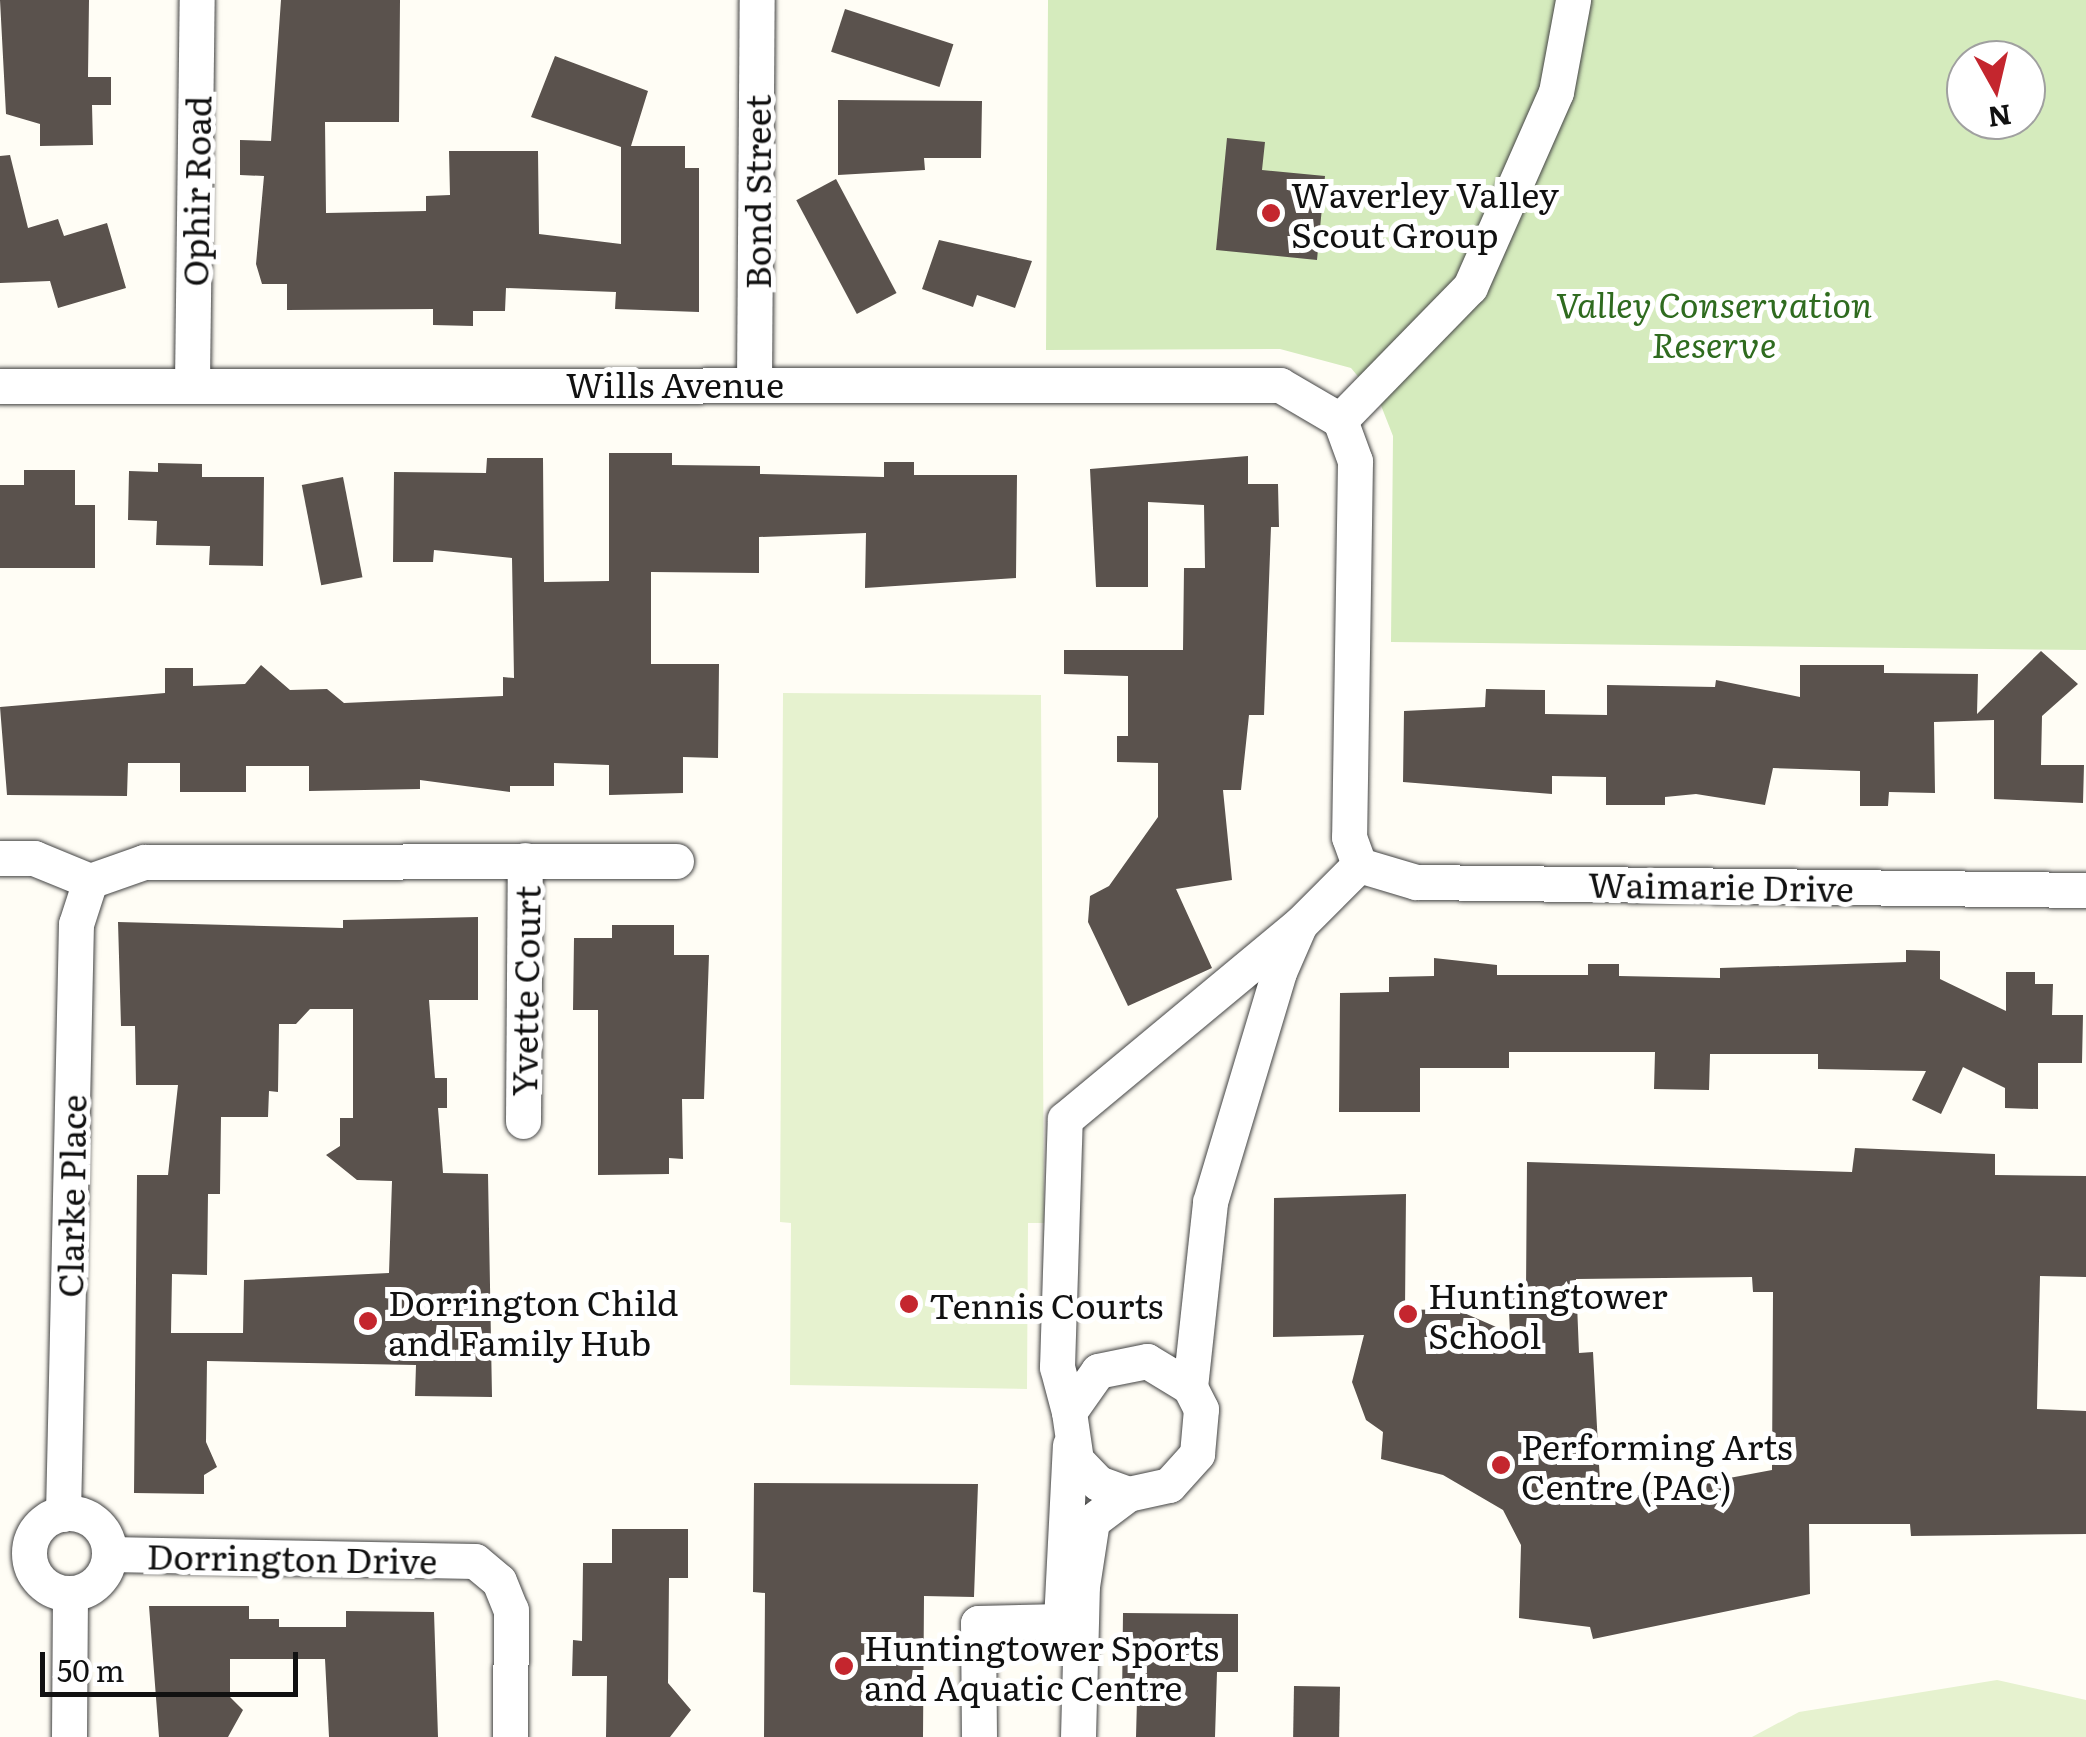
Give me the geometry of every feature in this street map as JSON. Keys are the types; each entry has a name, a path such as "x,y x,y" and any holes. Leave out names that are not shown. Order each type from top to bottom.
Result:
{"street":[{"name":"Ophir Road","path":"192,382 197,0"},
{"name":"Bond Street","path":"754,383 757,0"},
{"path":"1128,1494 1086,1473 1070,1429 1057,1366 1066,1118 1300,924 1359,865 1349,836 1355,461 1340,420 1470,287 1556,92 1573,0"},
{"name":"Wills Avenue","path":"0,386 192,382 1280,385 1340,420"},
{"path":"0,858 34,858 90,881 144,862 676,860"},
{"name":"Yvette Court","path":"523,1122 525,860"},
{"name":"Waimarie Drive","path":"1359,865 1416,882 2086,890"},
{"name":"Clarke Place","path":"63,1514 76,924 90,881"},
{"path":"1190,1387 1210,1202 1300,924"},
{"path":"980,1737 978,1623 1061,1621 1070,1429 1098,1371 1122,1361 1171,1370 1190,1387 1201,1409 1198,1454 1169,1486 1128,1494 1092,1520 1081,1620 1078,1737"},
{"path":"63,1514 97,1525 108,1554 99,1579 70,1593 44,1584 14,1551 39,1526 63,1514"},
{"name":"Dorrington Drive","path":"108,1554 475,1561 499,1581 510,1610 510,1737"},
{"path":"69,1737 70,1593"}],"green space":[{"name":"Valley Conservation Reserve","path":"1048,0 2086,0 2086,650 1391,642 1393,436 1380,403 1351,368 1280,349 1046,350"},
{"path":"783,693 1041,695 1044,1223 1028,1223 1027,1389 790,1385 791,1223 780,1222"},
{"path":"1997,1680 2086,1700 2086,1737 1752,1737 1799,1712"}],"building":[{"path":"0,0 89,0 88,77 111,77 111,105 92,105 93,145 40,146 40,124 6,114"},
{"path":"281,0 400,0 399,122 325,122 326,213 426,211 426,196 450,195 449,151 538,151 539,234 621,244 621,147 531,117 555,56 648,91 631,146 685,146 685,168 699,168 699,312 615,309 616,292 506,288 505,311 473,311 473,326 433,325 433,309 287,310 287,284 262,284 256,264 264,176 240,175 240,140 271,141"},
{"path":"845,9 953,44 940,87 831,52"},
{"path":"838,100 982,101 981,158 924,158 925,170 838,175"},
{"name":"Waverley Valley Scout Group","path":"1227,138 1265,142 1262,170 1325,176 1317,260 1216,250"},
{"path":"10,155 28,228 58,219 64,236 107,223 126,288 58,308 50,281 0,283 0,156"},
{"path":"836,179 897,293 857,314 796,200"},
{"path":"939,240 1032,261 1015,308 977,295 973,307 922,289"},
{"path":"609,453 672,453 672,465 760,466 760,474 884,477 884,462 914,462 914,475 1017,475 1016,578 865,588 866,533 759,537 759,573 651,572 651,664 719,664 718,758 683,757 683,793 609,795 609,765 554,763 554,786 510,786 510,792 420,780 420,789 309,791 309,766 246,766 246,792 180,792 180,763 128,763 127,796 7,795 0,707 165,693 165,668 193,668 193,686 245,684 261,665 290,690 327,689 344,703 503,696 503,677 514,678 512,558 434,550 433,562 393,562 394,472 486,473 487,458 543,458 544,582 609,581"},
{"path":"1248,456 1248,484 1278,484 1279,527 1271,527 1264,715 1249,715 1241,790 1223,790 1232,880 1176,889 1212,968 1128,1006 1088,922 1090,896 1109,886 1158,817 1158,763 1117,762 1117,736 1128,736 1128,676 1064,674 1064,650 1183,650 1184,568 1205,568 1204,505 1148,502 1148,587 1096,587 1090,469"},
{"path":"158,463 202,464 202,477 264,477 263,566 209,565 210,546 156,545 157,521 128,520 129,471 158,472"},
{"path":"24,470 75,470 75,505 95,505 95,568 0,568 0,485 24,485"},
{"path":"343,477 362,577 321,585 302,485"},
{"path":"2041,651 2078,684 2042,716 2041,765 2084,765 2083,803 1994,799 1994,720 1934,722 1935,793 1889,792 1888,806 1860,806 1860,771 1773,768 1765,805 1696,794 1665,797 1665,805 1606,805 1606,777 1552,776 1552,794 1403,782 1404,711 1485,707 1486,689 1545,690 1545,714 1607,715 1607,685 1715,687 1716,680 1800,697 1800,665 1884,665 1884,673 1978,674 1977,714"},
{"path":"478,917 478,1000 429,1000 435,1078 447,1078 447,1108 438,1108 443,1173 488,1174 492,1397 415,1396 416,1365 207,1361 206,1442 217,1467 204,1475 204,1494 134,1493 137,1175 168,1175 178,1085 136,1085 135,1026 121,1026 118,922 343,928 343,920","holes":["310,1009 353,1009 353,1118 340,1118 340,1146 326,1155 357,1180 392,1181 389,1273 244,1280 243,1333 171,1333 172,1274 207,1275 208,1194 220,1194 221,1117 268,1117 269,1091 278,1092 279,1024 296,1024"]},
{"path":"612,925 674,925 674,955 709,955 704,1099 682,1099 683,1159 669,1158 669,1174 598,1175 598,1010 573,1010 574,938 612,938"},
{"path":"1906,950 1940,951 1940,979 2006,1011 2006,972 2035,972 2035,984 2053,984 2052,1015 2083,1015 2082,1063 2038,1063 2038,1109 2005,1108 2005,1088 1963,1067 1941,1114 1912,1100 1926,1071 1818,1069 1818,1054 1710,1054 1709,1090 1654,1089 1655,1052 1509,1052 1509,1068 1420,1068 1420,1112 1339,1112 1340,993 1389,992 1389,977 1434,976 1434,958 1497,965 1497,975 1588,975 1588,964 1619,964 1619,976 1720,978 1720,968 1906,962"},
{"path":"1855,1148 1995,1154 1995,1175 2086,1176 2086,1277 2040,1276 2037,1409 2086,1411 2086,1534 1911,1536 1910,1524 1809,1524 1810,1594 1593,1639 1590,1627 1519,1618 1521,1545 1503,1510 1443,1475 1381,1459 1383,1432 1366,1420 1352,1382 1364,1335 1273,1337 1274,1198 1406,1194 1405,1310 1455,1309 1510,1333 1508,1290 1526,1290 1527,1162 1852,1172","holes":["1752,1277 1753,1292 1773,1292 1772,1470 1601,1502 1593,1352 1579,1353 1576,1279"]},
{"path":"754,1483 978,1484 974,1597 924,1596 923,1737 764,1737 765,1593 753,1592"},
{"path":"612,1529 688,1529 688,1578 669,1578 668,1683 691,1710 670,1737 606,1737 607,1676 572,1676 573,1640 582,1641 583,1563 612,1563"},
{"path":"149,1606 249,1606 249,1619 279,1619 279,1627 346,1627 346,1611 434,1612 438,1737 329,1737 325,1659 230,1659 230,1697 243,1710 228,1737 159,1737"},
{"path":"1123,1613 1238,1614 1238,1672 1217,1672 1215,1737 1136,1737 1137,1699 1122,1700"},
{"path":"1294,1686 1340,1687 1339,1737 1293,1737"}],"place":[{"name":"Waverley Valley Scout Group","path":"1271,213"},
{"name":"Tennis Courts","path":"909,1304"},
{"name":"Huntingtower School","path":"1408,1314"},
{"name":"Dorrington Child and Family Hub","path":"368,1321"},
{"name":"Performing Arts Centre (PAC)","path":"1501,1465"},
{"name":"Huntingtower Sports and Aquatic Centre","path":"844,1666"}]}
